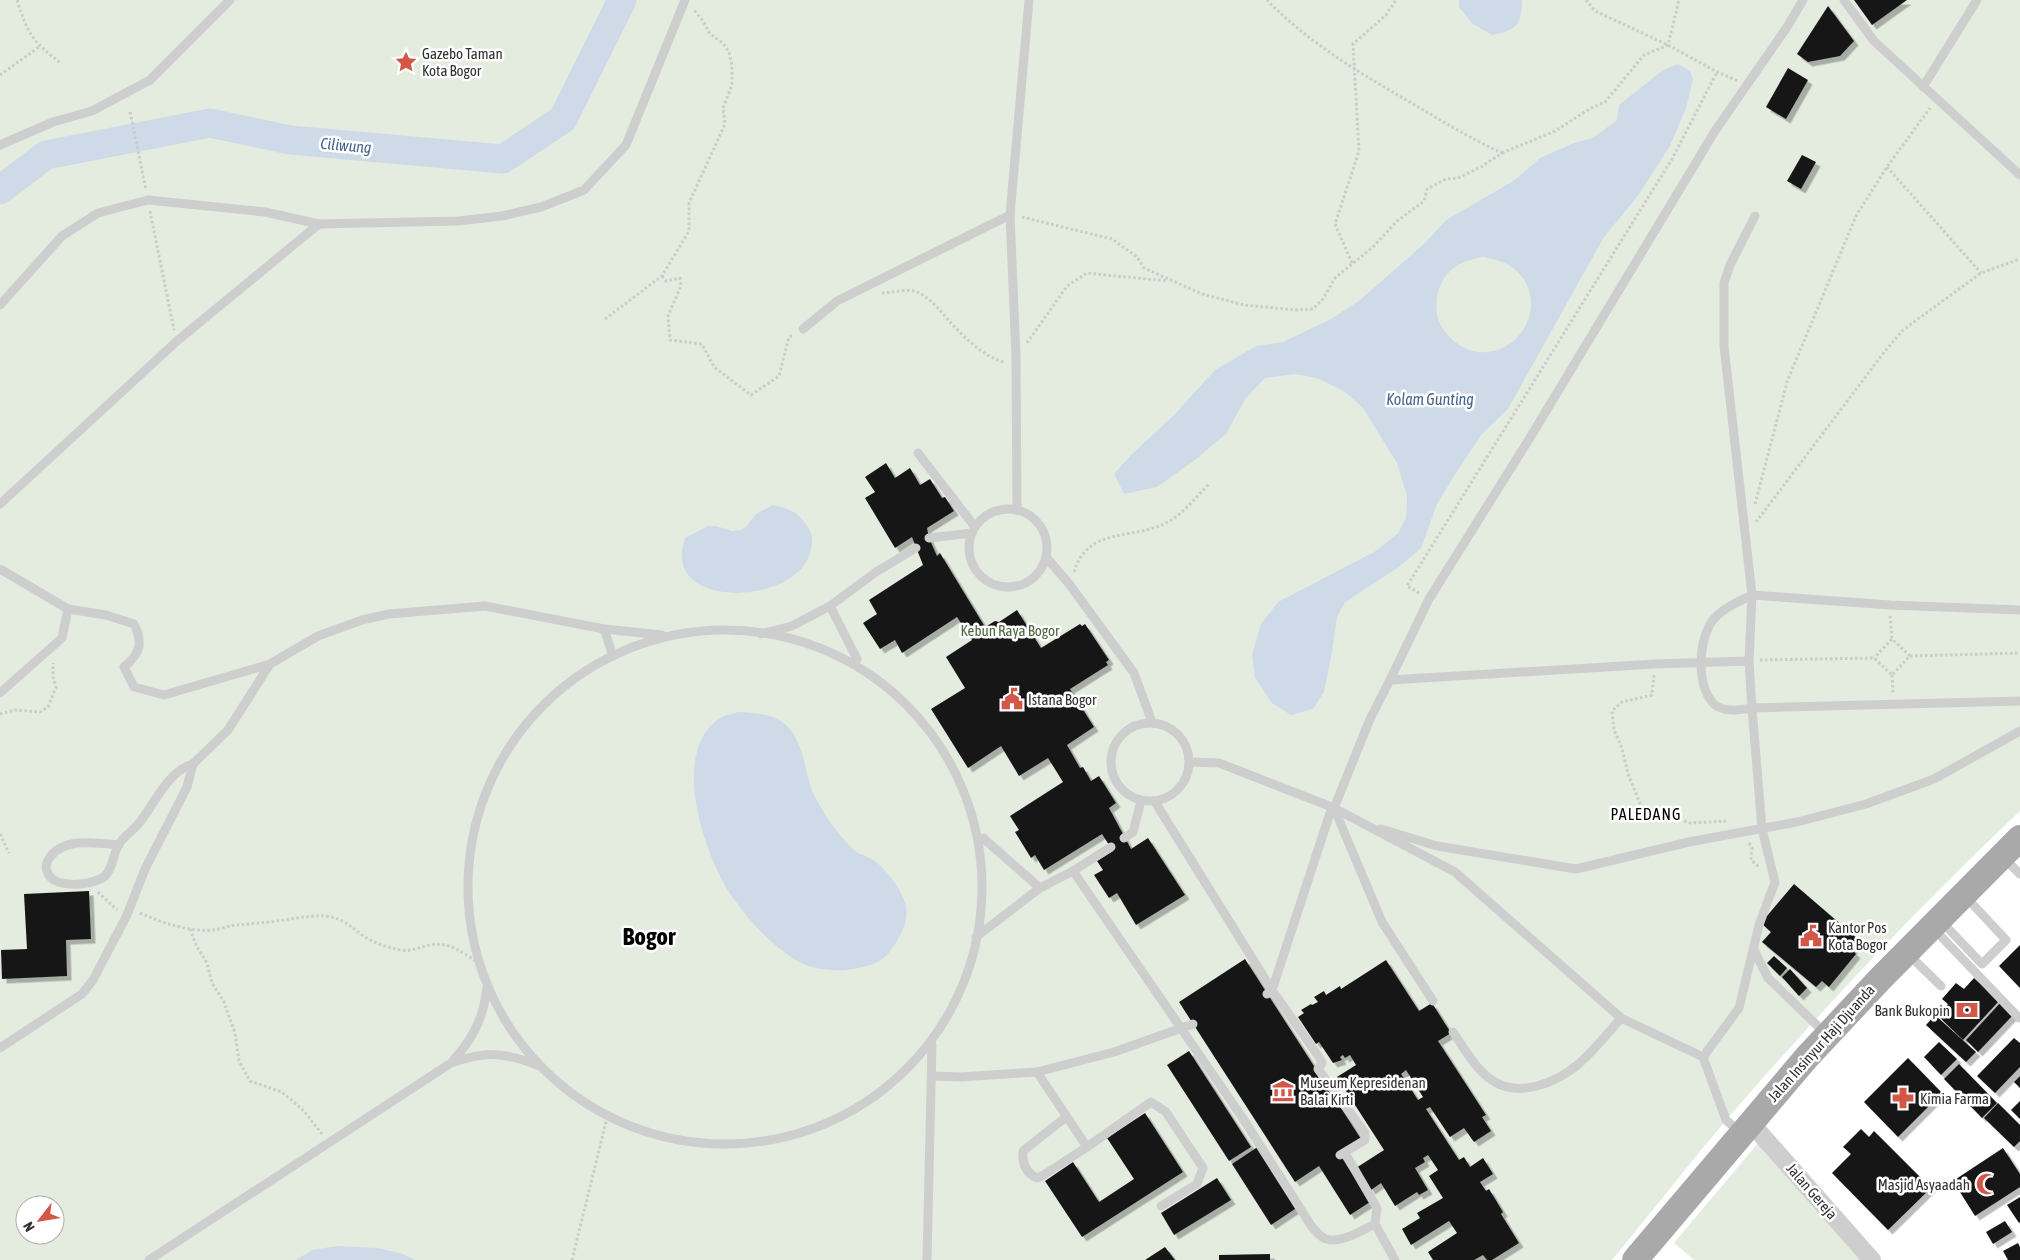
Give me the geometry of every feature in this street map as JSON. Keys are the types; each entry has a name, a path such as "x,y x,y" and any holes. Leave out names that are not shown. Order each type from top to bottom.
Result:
{"main road":[{"name":"Jalan Insinyur Haji Djuanda","path":"1635,1260 1746,1128 1906,952 1964,894 2014,856"}],"street":[{"name":"Jalan Gereja","path":"1746,1128 1872,1260"}],"lane":[{"path":"0,145 53,122 92,111 150,80 230,0"},
{"path":"0,305 62,236 98,213 148,200 265,212 319,224 458,221 502,216 541,207 584,190 626,145 685,0"},
{"path":"1017,510 1016,356 1010,214 1029,0"},
{"path":"1270,992 1333,807 1370,719 1429,599 1537,428 1715,131 1787,27 1803,0"},
{"path":"1844,0 1874,41 2020,176"},
{"path":"1923,87 1977,0"},
{"path":"803,329 837,301 1010,214"},
{"path":"1703,1057 1739,1008 1760,921 1775,882 1762,829 1749,661 1752,594 1724,346 1724,283 1730,265 1755,216"},
{"path":"0,504 177,341 319,224"},
{"path":"918,453 974,530"},
{"path":"1005,509 1017,510 1031,517 1041,528 1047,542 1046,557 1041,569 1033,578 1022,585 1009,587 996,585 985,579 973,564 970,545 974,530 983,518 1005,509"},
{"path":"929,538 974,530"},
{"path":"756,636 792,626 830,606 876,572 916,548"},
{"path":"1046,557 1070,585 1134,673 1152,722"},
{"path":"0,569 68,609 106,615 134,624 140,637 140,646 134,658 124,667 134,687 164,695 270,664 318,636 362,620 388,614 485,606 604,630 665,636 756,636 795,641 857,659 884,676 919,712 960,778 983,838 976,937 959,984 932,1045 927,1260"},
{"path":"2020,610 1890,605 1752,594 1727,608 1713,621 1706,633 1701,663 1703,685 1714,704 1727,710 2020,701"},
{"path":"830,606 857,659"},
{"path":"0,693 62,638 68,609"},
{"path":"604,630 609,659"},
{"path":"665,636 609,659 558,694 522,728 498,763 481,799 470,844 466,886 470,930 478,963 499,1014 516,1040 538,1065 575,1099 607,1118 666,1136 721,1144 776,1138 821,1123 864,1101 903,1071 932,1045"},
{"path":"1390,680 1654,664 1749,661"},
{"path":"119,845 90,843 66,846 54,852 47,861 46,870 49,876 76,886 105,876 119,845 140,823 174,776 185,766 193,764 228,730 270,664"},
{"path":"1152,722 1168,726 1180,736 1188,751 1190,762 1187,777 1182,786 1165,799 1154,802 1141,801 1129,796 1119,787 1113,776 1111,756 1118,738 1128,729 1139,724 1152,722"},
{"path":"1361,822 1437,846 1576,868 1689,842 1798,822 1866,804 1934,779 2020,731"},
{"path":"1190,762 1219,763 1333,807 1455,872 1621,1018 1703,1057 1726,1120 1746,1128"},
{"path":"0,1048 82,994 93,980 126,915 145,869 187,787 193,764"},
{"path":"1124,838 1133,832 1141,801"},
{"path":"1154,802 1270,992 1319,1057 1322,1063 1318,1070 1365,1133 1365,1140 1342,1154 1377,1208 1375,1224 1395,1260"},
{"path":"1333,807 1382,922 1433,1001"},
{"path":"983,838 1040,888"},
{"path":"976,937 1040,888 1111,847"},
{"path":"1072,870 1182,1029 1246,1114 1312,1226 1325,1239 1332,1241 1375,1224"},
{"path":"1935,922 1982,964 2006,940 1964,894"},
{"path":"1935,922 2019,1018"},
{"path":"1754,950 1768,978 1828,1036"},
{"path":"1906,952 1941,986"},
{"path":"149,1260 451,1063 466,1047 477,1029 484,1009 487,988"},
{"path":"1454,1032 1482,1072 1496,1083 1514,1088 1530,1088 1553,1080 1576,1066 1621,1018"},
{"path":"932,1076 1037,1072 1114,1052 1193,1024"},
{"path":"451,1063 472,1056 494,1053 516,1057 538,1065"},
{"path":"1037,1072 1086,1147"},
{"path":"1066,1117 1024,1151 1022,1159 1025,1168 1032,1176 1037,1178 1042,1176 1151,1102 1166,1112 1203,1168 1197,1184 1162,1206"}],"path":[{"path":"17,0 26,28 39,47 62,64"},
{"path":"605,319 662,276 688,231 688,203 725,124 723,108 732,85 732,66 729,52 723,43 710,34 703,21 685,0"},
{"path":"1268,0 1303,31 1355,70 1471,139 1502,153"},
{"path":"1352,263 1335,224 1360,151 1354,44 1386,15 1396,0"},
{"path":"1586,0 1595,11 1668,45 1717,72 1747,84"},
{"path":"1668,45 1679,0"},
{"path":"1010,214 1112,239 1136,257 1144,268 1168,281 1202,294 1244,305 1295,310 1312,308 1323,299 1335,278 1374,246 1397,221 1424,202 1427,189 1446,179 1458,178 1502,153 1555,131 1591,108 1605,102 1644,55 1668,45"},
{"path":"0,75 39,47"},
{"path":"1429,599 1407,586 1672,159 1717,72"},
{"path":"1746,536 1787,382 1856,216 1887,167 1937,99"},
{"path":"130,112 177,341"},
{"path":"1887,167 1982,273"},
{"path":"1746,536 1903,330 1982,273 2020,259"},
{"path":"881,293 915,291 933,303 954,327 993,359 1007,363 1016,356 1039,327 1067,286 1087,273 1168,281"},
{"path":"662,276 666,281 680,278 681,286 668,316 670,340 702,344 714,367 751,395 779,376 789,337 803,329"},
{"path":"1070,585 1081,555 1092,544 1105,538 1137,532 1164,524 1182,512 1210,482"},
{"path":"1890,605 1892,639 1910,656 2020,653"},
{"path":"0,714 15,710 40,712 48,707 56,687 52,667 62,638"},
{"path":"1874,658 1892,639"},
{"path":"1892,675 1910,656"},
{"path":"1749,661 1874,658 1892,675 1893,704"},
{"path":"1654,664 1652,695 1622,702 1612,711 1614,730 1622,748 1628,774 1641,806 1694,823 1705,823"},
{"path":"0,834 9,853"},
{"path":"88,883 114,908 126,915"},
{"path":"147,916 190,929 214,930 233,925 297,917 327,916 344,920 367,938 382,945 403,951 431,945 447,945 478,963"},
{"path":"190,929 196,945 207,963 212,983 224,1002 235,1034 239,1061 250,1081 282,1092 304,1110 328,1143"},
{"path":"572,1260 607,1118"}],"green space":[{"name":"Kebun Raya Bogor","path":"0,0 2020,0 2020,811 1870,961 1798,1039 1727,1119 1612,1260 0,1260"},
{"path":"1764,1136 1872,1260 1694,1260 1674,1243"}],"water":[{"path":"1459,0 1522,0 1519,21 1512,29 1492,35 1473,24 1459,7"},
{"name":"Kolam Gunting","path":"1678,64 1690,71 1693,79 1686,108 1670,146 1637,197 1604,237 1508,409 1481,435 1456,473 1437,504 1421,548 1399,567 1345,602 1337,617 1324,692 1313,709 1291,715 1272,703 1255,678 1252,654 1261,624 1278,602 1376,551 1398,533 1406,518 1407,496 1397,463 1363,408 1344,391 1317,378 1294,374 1265,378 1245,399 1226,434 1195,460 1157,487 1124,494 1114,474 1130,456 1174,415 1215,370 1256,346 1283,342 1331,319 1360,300 1425,243 1446,220 1515,180 1540,158 1574,143 1593,138 1617,120 1619,105 1663,70","holes":["1483,257 1498,260 1512,267 1523,278 1529,291 1531,304 1529,317 1523,330 1514,340 1503,348 1488,352 1475,352 1464,348 1449,337 1440,324 1436,307 1439,289 1448,273 1465,262"]},
{"path":"773,505 796,513 804,521 811,533 811,548 803,567 785,581 761,590 736,593 711,590 692,580 682,563 685,538 708,526 716,526 732,531 740,530 746,527 756,514"},
{"path":"738,712 763,714 780,720 792,731 800,747 813,793 828,819 850,846 858,853 872,859 888,874 902,894 906,907 906,920 895,945 880,961 872,965 838,970 815,968 800,963 785,953 753,923 739,907 722,880 712,858 696,806 694,779 696,755 704,734 720,718"},
{"path":"337,1246 377,1248 400,1253 416,1260 296,1260 312,1250"}],"building":[{"path":"1854,0 1907,0 1872,25"},
{"path":"1828,6 1854,41 1840,56 1808,62 1797,54"},
{"path":"1788,68 1808,80 1786,119 1766,107"},
{"path":"1802,155 1816,162 1801,189 1787,181"},
{"name":"Istana Bogor","path":"886,463 895,478 910,468 920,485 930,479 942,498 945,497 954,511 927,528 929,538 937,556 940,553 985,627 995,621 999,622 1017,610 1041,648 1080,624 1082,626 1085,624 1109,660 1106,662 1108,665 1070,689 1094,727 1067,745 1080,768 1083,767 1091,781 1099,776 1116,803 1109,808 1131,849 1148,838 1185,895 1136,925 1117,893 1109,898 1094,875 1103,870 1097,861 1113,851 1102,834 1044,870 1035,855 1031,858 1015,832 1019,830 1010,816 1063,782 1048,758 1019,776 1001,746 968,768 931,709 965,688 946,657 972,640 957,617 902,653 895,640 880,649 863,623 877,614 869,600 923,565 912,537 895,548 865,498 875,492 865,477"},
{"name":"Kantor Pos Kota Bogor","path":"1794,884 1859,940 1852,950 1856,954 1829,987 1822,981 1816,987 1762,942 1771,932 1761,923"},
{"path":"89,891 91,939 66,940 67,976 2,979 1,950 27,949 24,894"},
{"path":"2020,945 2020,988 1999,966"},
{"path":"1774,956 1787,968 1780,976 1767,963"},
{"name":"Museum Kepresidenan Balai Kirti","path":"1245,959 1361,1139 1339,1153 1370,1202 1350,1215 1319,1166 1295,1182 1179,1002"},
{"path":"1386,960 1419,1011 1432,1003 1451,1033 1438,1041 1486,1115 1482,1117 1491,1131 1474,1142 1464,1128 1450,1137 1430,1107 1426,1109 1459,1160 1464,1157 1470,1167 1483,1158 1493,1174 1480,1182 1486,1191 1489,1189 1503,1212 1501,1214 1519,1243 1492,1260 1487,1260 1483,1255 1474,1260 1433,1260 1428,1252 1457,1233 1449,1221 1411,1245 1402,1229 1420,1218 1417,1213 1443,1198 1429,1176 1438,1170 1428,1155 1423,1158 1425,1162 1415,1168 1428,1190 1419,1195 1417,1192 1395,1206 1381,1183 1371,1190 1356,1168 1384,1150 1337,1077 1356,1065 1350,1055 1345,1058 1343,1055 1340,1057 1342,1060 1333,1063 1319,1042 1316,1044 1298,1017 1304,1013 1301,1010 1318,1002 1314,997 1324,991 1326,995 1340,986 1341,989","holes":["1406,1070 1423,1097 1418,1100 1401,1074"]},
{"path":"1790,969 1807,988 1799,996 1782,977"},
{"name":"Bank Bukopin","path":"1974,978 1999,1001 1963,1040 1938,1016 1948,1004 1942,999 1956,983 1964,989"},
{"path":"2001,1002 2014,1014 1978,1052 1966,1040"},
{"path":"1935,1015 1976,1052 1966,1062 1926,1025"},
{"path":"2014,1038 2020,1043 2020,1067 1995,1093 1977,1076"},
{"path":"1939,1042 1957,1059 1941,1075 1924,1057"},
{"path":"1189,1051 1251,1147 1229,1161 1167,1065"},
{"name":"Kimia Farma","path":"1908,1058 1942,1093 1898,1137 1864,1102"},
{"path":"1959,1064 1997,1103 1982,1118 1944,1079"},
{"path":"2020,1076 2020,1088 2014,1082"},
{"path":"2020,1101 2020,1119 2011,1110"},
{"path":"1998,1103 2020,1125 2020,1141 2014,1147 1984,1118"},
{"path":"1145,1113 1183,1172 1082,1237 1045,1181 1073,1162 1099,1202 1134,1179 1107,1138"},
{"path":"1861,1129 1869,1137 1874,1131 1931,1188 1888,1230 1832,1173 1851,1154 1843,1147"},
{"path":"1259,1146 1298,1207 1271,1225 1232,1164"},
{"name":"Masjid Asyaadah","path":"2003,1148 2020,1174 2020,1187 1975,1216 1953,1181"},
{"path":"1217,1178 1231,1200 1174,1235 1161,1213"},
{"path":"2020,1197 2020,1222 2019,1223 2007,1205"},
{"path":"2005,1221 2012,1232 1993,1244 1986,1232"},
{"path":"2018,1243 2020,1247 2020,1260 2008,1260 2003,1251"},
{"path":"1165,1247 1175,1260 1145,1260"},
{"path":"1270,1254 1270,1260 1219,1260 1219,1255"}],"waterway":[{"name":"Ciliwung","path":"0,190 46,155 210,123 290,140 503,159 563,119 622,0"}],"place":[{"name":"Gazebo Taman Kota Bogor","path":"406,62"},
{"name":"Istana Bogor","path":"1012,699"},
{"name":"Kantor Pos Kota Bogor","path":"1811,936"},
{"name":"Bank Bukopin","path":"1967,1010"},
{"name":"Museum Kepresidenan Balai Kirti","path":"1283,1091"},
{"name":"Kimia Farma","path":"1903,1098"},
{"name":"Masjid Asyaadah","path":"1987,1184"}],"district":[{"name":"PALEDANG","path":"1646,814"},
{"name":"Bogor","path":"649,936"}]}
